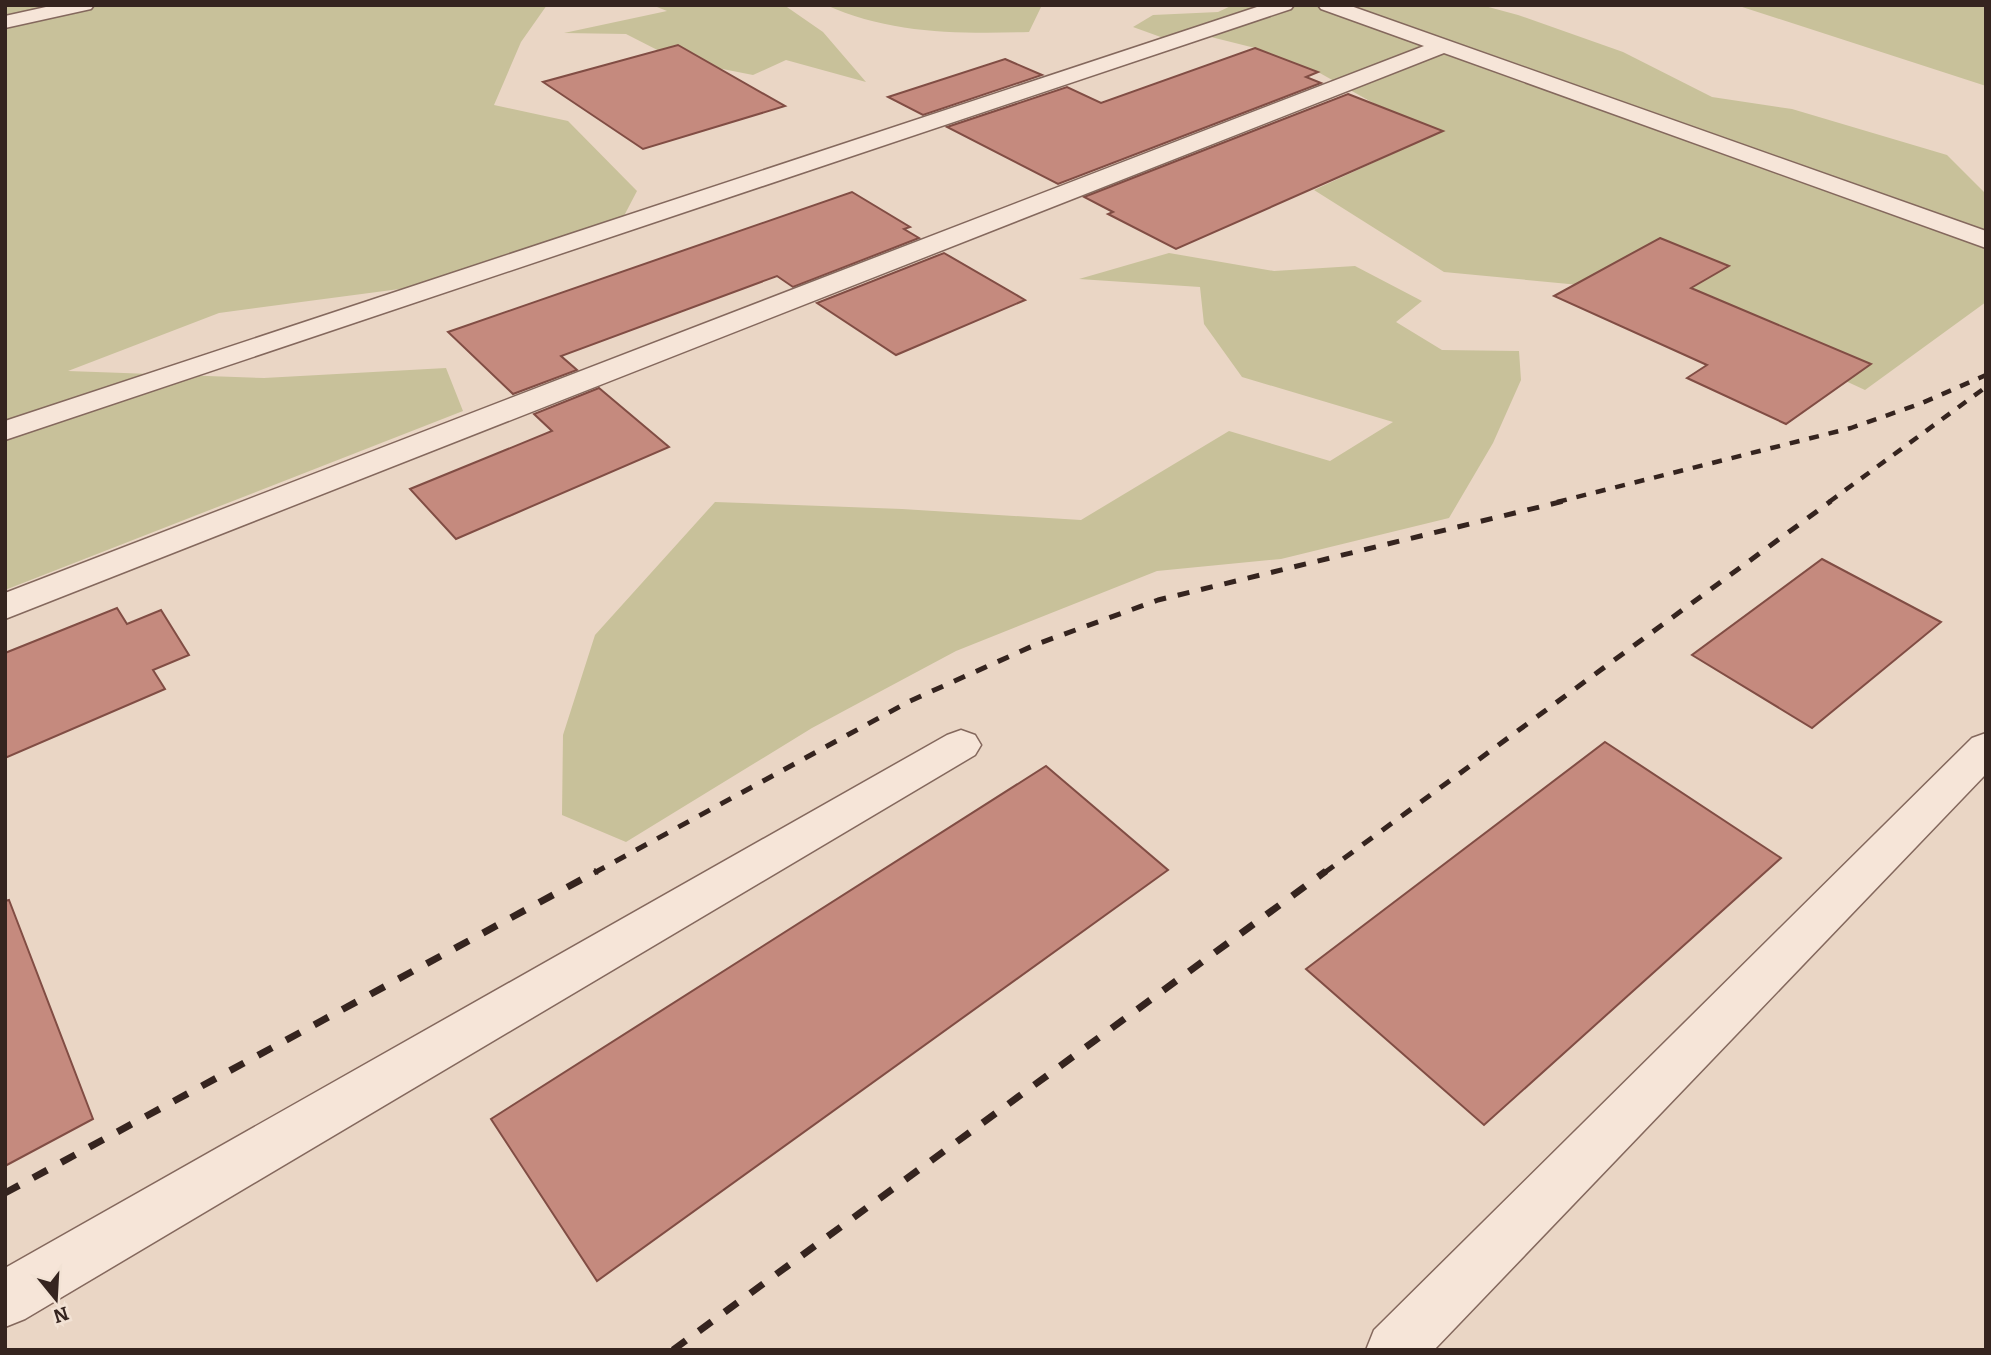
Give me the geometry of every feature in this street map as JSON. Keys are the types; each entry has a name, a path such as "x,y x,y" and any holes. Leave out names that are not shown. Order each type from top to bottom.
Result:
{"street":[{"path":"5,22 84,5"},
{"path":"5,431 1284,5"},
{"path":"1328,5 1986,240"},
{"path":"5,607 1444,46"},
{"path":"5,1299 961,744"},
{"path":"1394,1350 1986,748"}],"shaded area":[{"path":"5,5 547,5 521,42 494,105 568,121 637,191 615,233 460,281 219,313 68,371 264,378 446,368 463,411 5,590"},
{"path":"652,5 784,5 823,32 866,82 786,60 753,75 677,60 626,34 564,33 667,11"},
{"path":"826,5 1042,5 1029,32 977,33 900,27 850,15"},
{"path":"1233,5 1481,5 1518,15 1623,52 1712,97 1792,109 1947,155 1986,194 1986,302 1865,390 1653,292 1444,272 1314,190 1442,131 1375,104 1318,72 1255,48 1203,35 1169,40 1133,27 1153,15 1218,12"},
{"path":"1736,5 1986,5 1986,86"},
{"path":"1169,253 1274,271 1355,266 1422,301 1396,322 1442,350 1519,351 1521,380 1493,443 1449,518 1281,559 1157,571 956,651 812,728 626,842 562,815 563,735 595,635 715,502 902,509 1081,520 1229,431 1330,461 1393,422 1242,377 1204,324 1200,287 1079,279"}],"building":[{"path":"678,45 785,106 643,149 543,82"},
{"path":"1255,48 1318,72 1306,77 1321,83 1058,184 947,127 1067,87 1101,103"},
{"path":"1005,59 1042,75 923,115 888,97"},
{"path":"1348,94 1443,131 1176,249 1108,214 1113,212 1084,197"},
{"path":"852,192 910,227 904,229 919,238 793,287 777,276 561,356 577,370 513,394 448,332"},
{"path":"1660,238 1729,266 1691,288 1871,364 1786,424 1687,378 1707,365 1554,296"},
{"path":"944,253 1025,300 896,355 817,303"},
{"path":"599,388 669,447 456,539 410,489 552,431 534,414"},
{"path":"1822,559 1941,622 1812,728 1692,655"},
{"path":"117,608 127,624 161,610 189,655 153,670 165,689 5,758 5,653"},
{"path":"1605,742 1781,858 1484,1125 1306,969"},
{"path":"1046,766 1168,870 597,1281 491,1119"},
{"path":"9,900 93,1119 5,1166 5,901"}],"railway":[{"path":"1557,502 1851,428 1922,403 1986,375"},
{"path":"1829,502 1986,387"},
{"path":"594,873 910,701 1037,644 1158,600 1564,501"},
{"path":"1324,873 1831,501"},
{"path":"5,1193 597,871"},
{"path":"673,1350 1326,871"}]}
